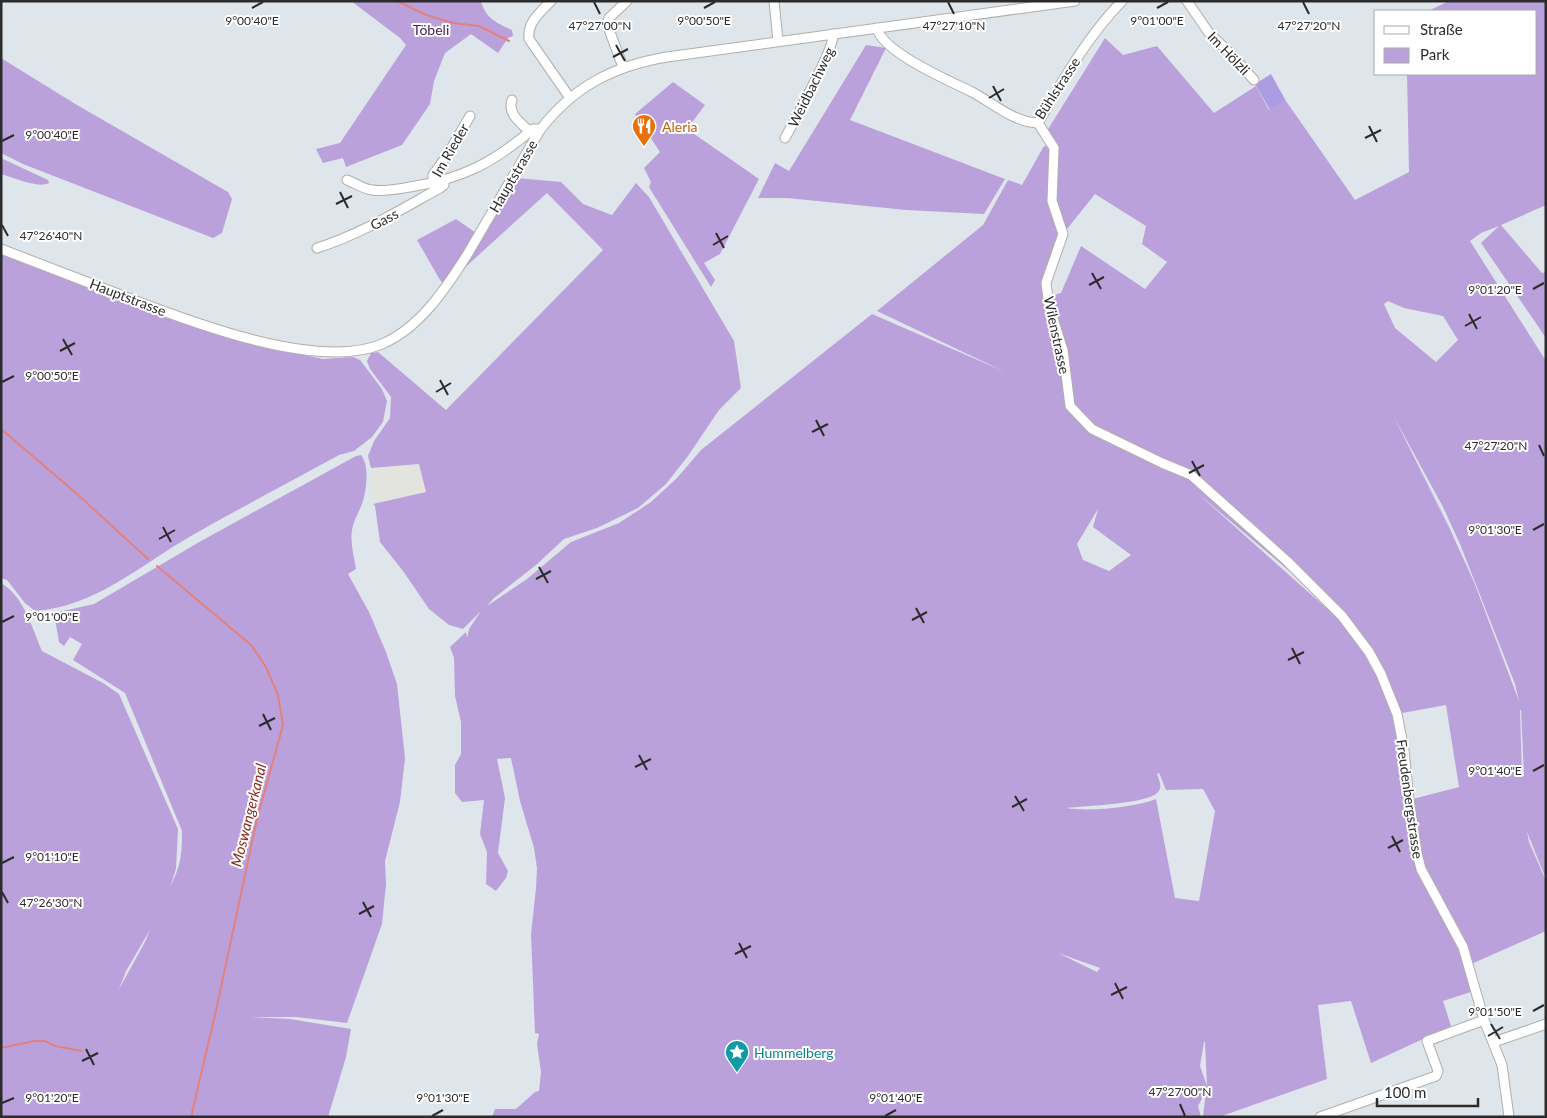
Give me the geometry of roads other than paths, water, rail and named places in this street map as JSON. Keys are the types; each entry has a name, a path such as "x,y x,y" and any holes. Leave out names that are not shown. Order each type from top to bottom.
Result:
{"street":[{"path":"551,1 531,24 529,39 570,98"},
{"path":"623,67 607,24 609,18 627,1"},
{"path":"774,1 778,42"},
{"name":"Hauptstrasse","path":"1,249 156,309 236,334 277,345 308,350 360,351 381,345 404,331 439,295 467,255 535,131 570,98 591,82 623,67 661,58 877,28 1023,5 1075,1"},
{"name":"Bühlstrasse","path":"877,28 882,39 915,63 1023,121 1038,123 1092,36 1122,1"},
{"name":"Im Hölzli","path":"1187,1 1209,33 1254,80"},
{"name":"Weidbachweg","path":"785,138 826,58 834,39 833,34"},
{"path":"347,180 377,191 433,184 462,175 489,161 535,131 513,115 511,109 512,100"},
{"name":"Im Rieder","path":"433,184 433,175 448,154 470,116"},
{"name":"Wilenstrasse","path":"1038,123 1054,148 1052,202 1063,234 1046,283 1049,306 1063,350 1070,406 1092,429 1162,463 1191,474 1287,561"},
{"name":"Gass","path":"317,248 367,228 440,188 444,185 444,181"},
{"name":"Freudenbergstrasse","path":"1287,561 1342,616 1369,652 1381,674 1397,714 1414,836 1421,869 1463,947 1484,1020 1502,1065 1509,1117"},
{"path":"1320,1117 1436,1076 1438,1071 1427,1041 1484,1020"},
{"path":"1494,1042 1546,1024"}],"waterway":[{"path":"397,1 426,15 453,23 479,26 509,41"},
{"name":"Moswangerkanal","path":"1,429 76,493 148,559"},
{"name":"Moswangerkanal","path":"157,566 251,645 266,667 278,695 283,725 257,819 191,1117"},
{"path":"1,1048 34,1041 45,1041 55,1046 82,1051"}],"place":[{"name":"Aleria","path":"644,147"},
{"name":"Hummelberg","path":"737,1073"}],"park label":[{"name":"Töbeli","path":"431,29"}]}
